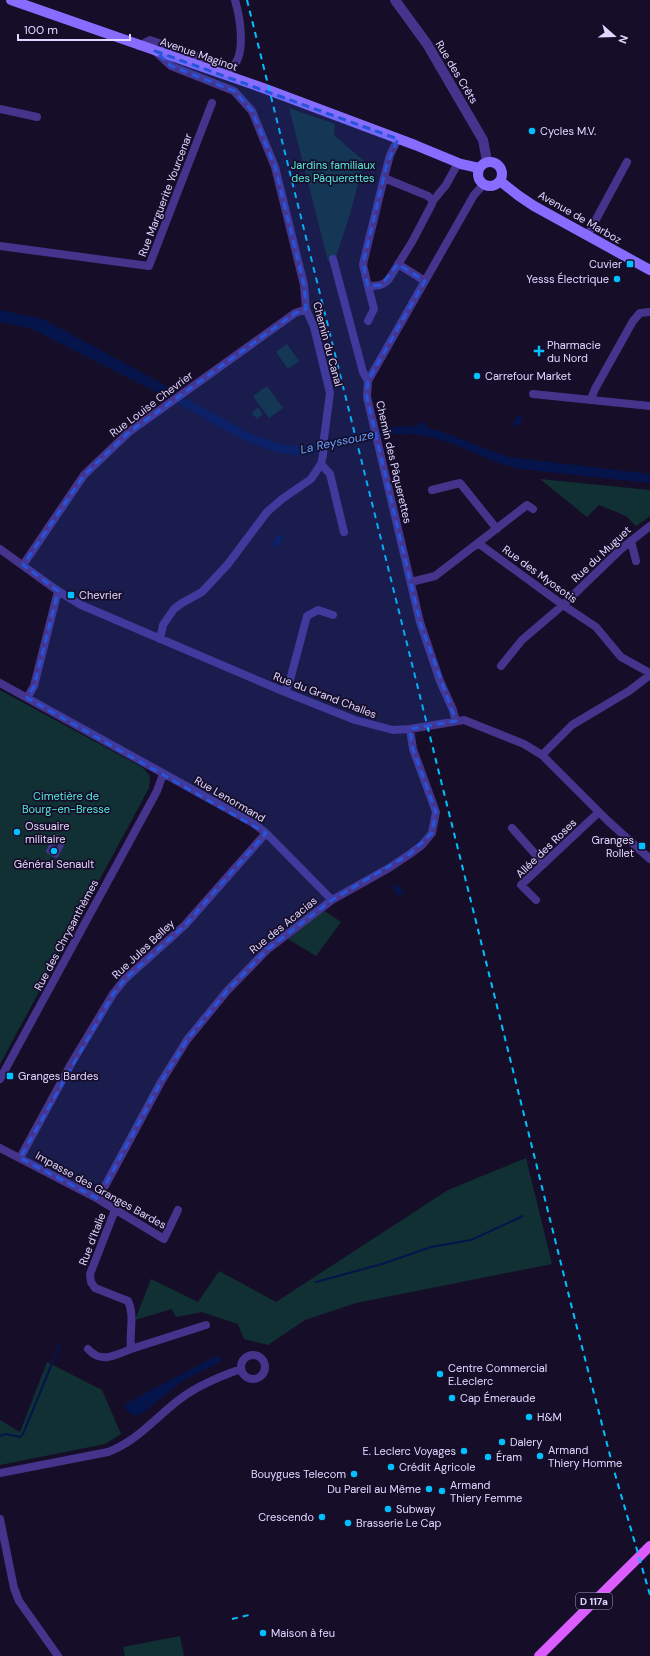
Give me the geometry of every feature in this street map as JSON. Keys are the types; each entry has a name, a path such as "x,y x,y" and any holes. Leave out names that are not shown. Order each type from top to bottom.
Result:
{"main road":[{"name":"Avenue Maginot","path":"11,0 333,114 398,139"},
{"path":"398,139 458,163 479,168"},
{"path":"492,161 500,167 502,176 500,181 493,186 484,184 478,177 479,168 487,162 492,161"},
{"name":"Avenue de Marboz","path":"500,181 518,196 534,206 650,270"},
{"name":"D 117a","path":"539,1656 650,1546"}],"street":[{"path":"139,46 150,40 231,68 236,64 239,54 241,27 235,0"},
{"name":"Rue des Crêts","path":"395,0 427,44 483,140 487,162"},
{"name":"Chemin du Canal","path":"155,51 171,66 234,91 252,111 275,167 304,285 306,309 314,327 330,393 323,455 321,464 311,479 282,499 267,512 228,564 202,592 182,602 174,609 163,625 160,639"},
{"name":"Rue Marguerite Yourcenar","path":"0,246 149,266 212,103"},
{"path":"0,109 37,117"},
{"path":"368,321 374,309 363,265 390,155 398,139"},
{"path":"587,236 627,162"},
{"path":"368,286 386,283 412,242 432,202 446,184 458,163"},
{"path":"384,178 424,194 431,198 432,202"},
{"path":"368,381 474,195 484,184"},
{"path":"333,259 363,372 368,381"},
{"path":"398,264 425,281"},
{"name":"Rue Louise Chevrier","path":"23,565 84,475 129,432 295,313 306,309"},
{"path":"592,400 595,389 633,321 640,313 650,312"},
{"name":"Chemin des Pâquerettes","path":"368,381 367,396 420,622 440,681 453,710 456,721"},
{"path":"533,394 650,406"},
{"path":"321,464 330,474 344,532"},
{"path":"432,490 460,483 497,529"},
{"path":"411,582 435,576 527,505 533,510"},
{"name":"Rue du Muguet","path":"501,666 522,640 563,605 631,541 650,526"},
{"path":"631,541 636,561"},
{"name":"Rue des Myosotis","path":"478,543 563,605 596,627 621,657 650,674"},
{"name":"Rue du Grand Challes","path":"0,549 58,591 81,605 284,692 355,720 393,730 410,729 464,720 524,744 542,755 599,812 650,858"},
{"path":"27,698 34,686 58,591"},
{"path":"284,692 290,680 307,616 318,610 333,615"},
{"path":"542,755 572,725 629,691 650,674"},
{"path":"0,683 163,774"},
{"name":"Rue des Acacias","path":"98,1199 161,1082 187,1040 227,991 268,949 332,900 389,868 422,845 432,833 436,812 413,749 410,729"},
{"name":"Rue Lenormand","path":"163,774 251,822 266,833 332,900"},
{"name":"Rue des Chrysanthèmes","path":"0,1079 156,790 163,774"},
{"name":"Allée des Roses","path":"536,900 521,886 599,812"},
{"path":"512,828 544,864"},
{"name":"Rue Jules Belley","path":"20,1158 71,1064 106,1004 124,979 197,913 266,833"},
{"name":"Impasse des Granges Bardes","path":"0,1148 98,1199 164,1239 178,1210"},
{"name":"Rue d’Italie","path":"115,1210 90,1274 91,1282 95,1288 128,1301 131,1307 131,1349"},
{"path":"88,1349 92,1354 105,1358 206,1325"},
{"path":"0,1473 108,1452 119,1448 186,1395 241,1369"},
{"path":"0,1519 14,1588 19,1601 58,1656"}],"highlighted area":[{"path":"155,51 398,139 387,164 364,260 365,273 368,286 381,285 398,264 425,281 368,381 367,397 420,622 456,721 410,729 413,749 436,812 432,833 410,854 332,900 268,949 227,991 187,1040 161,1082 98,1199 20,1158 113,994 125,979 185,925 266,833 27,698 34,686 58,591 23,565 84,475 129,432 295,313 306,309 304,285 275,167 252,111 234,91 171,66"}],"green space":[{"name":"Jardins familiaux des Pâquerettes","path":"289,108 335,124 334,135 364,161 350,214 336,257 328,261"},
{"path":"287,344 299,361 288,369 276,352"},
{"path":"267,386 283,408 269,418 253,396"},
{"path":"258,407 263,414 257,419 252,413"},
{"path":"540,479 650,490 650,516 636,526 626,516 599,505 587,517"},
{"name":"Cimetière de Bourg-en-Bresse","path":"0,690 142,767 150,776 149,788 0,1064"},
{"path":"323,910 341,922 316,956 288,939"},
{"path":"526,1158 552,1264 356,1303 305,1320 268,1345 244,1339 238,1324 202,1312 176,1317 172,1309 135,1320 151,1279 198,1302 219,1271 276,1302 448,1190"},
{"path":"47,1362 102,1390 121,1434 105,1444 0,1465 0,1420 20,1432"},
{"path":"180,1636 184,1656 125,1656 123,1647"}],"water":[{"path":"0,310 43,319 176,391 166,397 30,328 0,322"},
{"name":"La Reyssouze","path":"183,397 252,434 280,444 304,446 376,428 418,426 419,422 426,423 426,427 508,457 650,474 650,483 521,469 493,461 454,444 426,436 412,434 387,435 314,454 297,455 280,453 243,439 177,403"},
{"path":"518,415 523,418 518,427 513,424"},
{"path":"278,534 284,538 277,548 272,545"},
{"path":"396,884 404,893 399,897 392,887"},
{"path":"216,1356 221,1358 220,1362 182,1381 144,1412 135,1416 126,1410 125,1404"}],"waterway":[{"path":"316,1282 382,1264 431,1247 471,1240 523,1216"},
{"path":"0,1436 6,1434 20,1437 23,1434 60,1344"}],"railway":[{"path":"247,0 574,1316 613,1467 650,1595"},
{"path":"232,1619 249,1615"}],"place":[{"name":"Cycles M.V.","path":"532,131"},
{"name":"Cuvier","path":"630,264"},
{"name":"Yesss Électrique","path":"617,279"},
{"name":"Pharmacie du Nord","path":"539,351"},
{"name":"Carrefour Market","path":"477,376"},
{"name":"Chevrier","path":"71,595"},
{"name":"Ossuaire militaire","path":"17,832"},
{"name":"Granges Rollet","path":"642,846"},
{"name":"Général Senault","path":"54,851"},
{"name":"Granges Bardes","path":"10,1076"},
{"name":"Centre Commercial E.Leclerc","path":"440,1374"},
{"name":"Cap Émeraude","path":"452,1398"},
{"name":"H&M","path":"529,1417"},
{"name":"Dalery","path":"502,1442"},
{"name":"E. Leclerc Voyages","path":"464,1451"},
{"name":"Armand Thiery Homme","path":"540,1456"},
{"name":"Éram","path":"488,1457"},
{"name":"Crédit Agricole","path":"391,1467"},
{"name":"Bouygues Telecom","path":"354,1474"},
{"name":"Du Pareil au Même","path":"429,1489"},
{"name":"Armand Thiery Femme","path":"442,1491"},
{"name":"Subway","path":"388,1509"},
{"name":"Crescendo","path":"322,1517"},
{"name":"Brasserie Le Cap","path":"348,1523"},
{"name":"Maison à feu","path":"263,1633"}]}
